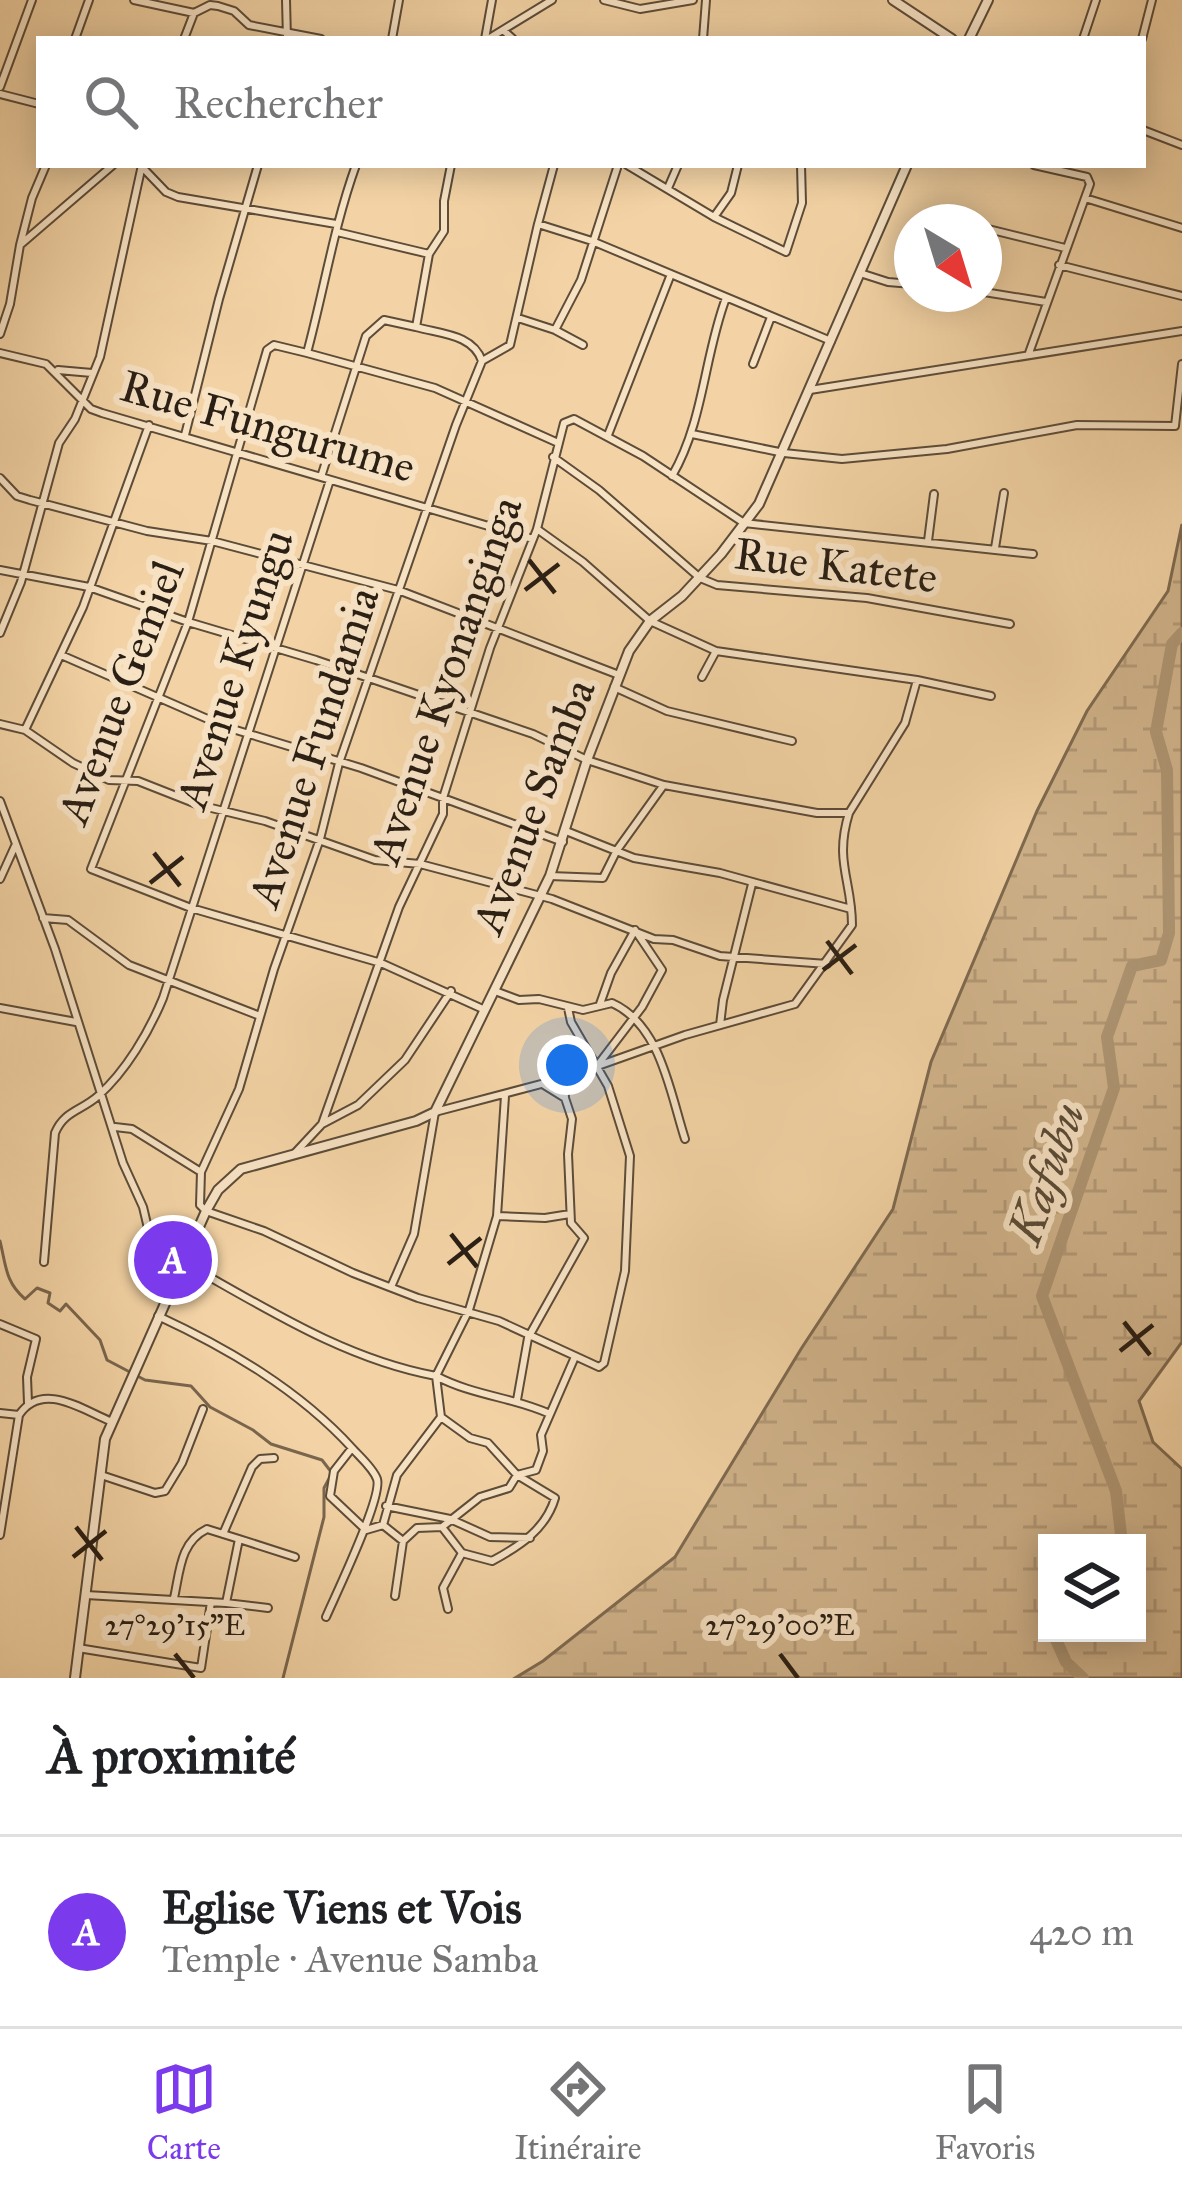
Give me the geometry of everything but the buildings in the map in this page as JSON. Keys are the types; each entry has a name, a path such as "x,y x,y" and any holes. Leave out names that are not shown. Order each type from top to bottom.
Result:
{"street":[{"path":"32,0 0,91 36,103"},
{"path":"76,36 89,0"},
{"path":"134,0 194,13"},
{"path":"185,36 194,13 210,3 234,11 248,26 287,34 286,0"},
{"path":"392,36 398,0"},
{"path":"486,36 492,0"},
{"path":"492,36 553,0"},
{"path":"604,0 640,9 693,0"},
{"path":"703,36 706,0"},
{"path":"893,0 947,36"},
{"path":"970,36 988,0"},
{"path":"1084,36 1096,0"},
{"path":"1143,36 1152,0"},
{"path":"503,31 509,36"},
{"path":"1146,131 1182,146"},
{"path":"0,334 32,198 45,168"},
{"path":"20,245 110,168"},
{"path":"0,633 24,574 59,443 94,374 116,299 118,263 142,168"},
{"path":"144,168 171,195 336,228 429,254"},
{"path":"185,435 257,168"},
{"path":"355,168 307,353 435,388 556,442"},
{"path":"450,168 444,231 429,254 416,327 469,341 482,361"},
{"path":"553,168 518,317 584,345"},
{"path":"555,331 580,280 622,168"},
{"path":"629,168 786,252 802,203 801,168"},
{"path":"668,188 677,168"},
{"path":"714,217 731,193 737,168"},
{"name":"Avenue Samba","path":"435,1112 550,876 628,651 650,621 700,578 744,524 784,453 906,168"},
{"path":"1029,353 1090,184 1088,177 1048,168"},
{"path":"1085,198 1182,228"},
{"path":"538,221 831,340"},
{"path":"1002,232 1065,248"},
{"path":"1059,265 1182,296"},
{"path":"860,273 894,282"},
{"path":"671,274 608,435 744,524 1033,554"},
{"path":"1002,295 1047,302"},
{"path":"672,476 692,434 711,341 726,298"},
{"path":"753,364 771,316"},
{"name":"Avenue Fundamia","path":"201,1172 232,1110 320,838 339,763 465,401 482,361 510,345 518,317"},
{"name":"Avenue Kyungu","path":"44,1262 55,1133 61,1119 101,1094 147,1032 169,982 305,568 366,336 377,323 391,320 416,327"},
{"path":"810,390 1182,332"},
{"name":"Avenue Gemiel","path":"307,353 274,345 267,350 188,622 91,869 190,908 382,963 485,1010"},
{"path":"0,353 54,369 94,374"},
{"path":"692,434 784,453 859,458 1097,425 1176,426 1182,364"},
{"name":"Rue Fungurume","path":"54,369 101,413 533,539"},
{"name":"Avenue Kyonanginga","path":"322,1124 399,907 443,814 443,798 497,629 537,529 556,442 568,419 608,435"},
{"path":"25,730 89,587 149,425"},
{"name":"Rue Katete","path":"553,457 599,490 700,578 741,590 867,598 1010,625"},
{"path":"0,478 17,496 398,590 619,675"},
{"path":"995,548 1004,493"},
{"path":"928,541 934,494"},
{"path":"537,529 650,621 716,651 917,680 991,696"},
{"path":"0,570 89,587 471,712 587,760 664,785 817,814 849,813"},
{"path":"701,677 716,651"},
{"path":"61,655 248,733 563,842"},
{"path":"75,1678 97,1473 110,1421 218,1190 241,1169 544,1085 795,1004 852,925 841,850 849,813 904,723 917,680"},
{"path":"614,687 667,711 791,741"},
{"path":"0,724 25,730 93,773 118,782 138,781 375,860 420,864 579,908 635,931 735,956 827,964"},
{"path":"550,876 603,878 617,850 664,785"},
{"path":"0,801 123,1163 143,1207 165,1300"},
{"path":"566,831 645,860 720,873 851,909"},
{"path":"0,879 15,846"},
{"path":"720,1025 752,884"},
{"path":"43,918 68,920 129,965 260,1016"},
{"path":"598,1006 635,931"},
{"path":"597,1066 634,1017 662,966 635,931"},
{"path":"295,1153 322,1124 358,1105 405,1060 451,991"},
{"path":"495,992 583,1010 612,1003 634,1017 654,1046 685,1139"},
{"path":"0,1008 76,1022"},
{"path":"113,1127 132,1129 201,1172 198,1196 206,1211 435,1304 469,1310 593,1367 604,1363 625,1271 630,1156 597,1066 568,1008"},
{"path":"517,1400 528,1338 584,1238 571,1223 568,1154 572,1119 564,1078"},
{"path":"544,1085 565,1098"},
{"path":"383,1526 398,1475 440,1417 436,1376 469,1310 497,1216 505,1095"},
{"path":"391,1287 414,1234 435,1112"},
{"path":"497,1216 570,1214"},
{"path":"183,1262 329,1342 393,1368 436,1376 463,1390 507,1402 517,1400 550,1414"},
{"path":"158,1316 214,1342 280,1386 376,1474 377,1490 366,1530 326,1617"},
{"path":"0,1324 36,1339 27,1377 28,1403"},
{"path":"395,1595 403,1541 417,1528 442,1527 480,1496 504,1491 517,1475 540,1467 542,1435 574,1359"},
{"path":"0,1535 19,1415 28,1403 53,1396 110,1421"},
{"path":"97,1473 155,1493 164,1491 182,1463 203,1409"},
{"path":"0,1413 19,1415"},
{"path":"440,1417 470,1438 488,1443 517,1475 556,1502 530,1538 492,1561 462,1553 442,1527"},
{"path":"352,1448 334,1471 330,1496 366,1530"},
{"path":"223,1534 252,1467 274,1458"},
{"path":"376,1474 398,1475"},
{"path":"386,1506 450,1519 490,1537 530,1538"},
{"path":"366,1530 383,1526"},
{"path":"383,1526 403,1541"},
{"path":"174,1598 187,1543 207,1529 296,1557"},
{"path":"226,1603 238,1539"},
{"path":"448,1609 442,1590 462,1553"},
{"path":"83,1595 268,1608"},
{"path":"78,1648 201,1668 211,1602"}],"green space":[{"path":"1182,524 1182,1342 1139,1401 1153,1442 1182,1469 1182,1678 515,1678 675,1557 801,1349 893,1209 931,1062 1037,811 1087,711 1168,591"}],"waterway":[{"name":"Kafubu","path":"1121,1534 1116,1491 1042,1296 1114,1088 1107,1037 1132,966 1161,960 1169,933 1167,770 1156,732 1172,644 1182,633"},
{"path":"0,1241 7,1273 18,1293 25,1299 37,1288 50,1293 48,1303 60,1311 66,1304 100,1340 107,1360 145,1380 191,1386 210,1407 271,1444 322,1460 332,1473 324,1488 324,1517 283,1678"},
{"name":"Kafubu","path":"1057,1642 1066,1662 1083,1678"}],"place":[{"name":"Eglise Viens et Vois","path":"173,1260"}]}
